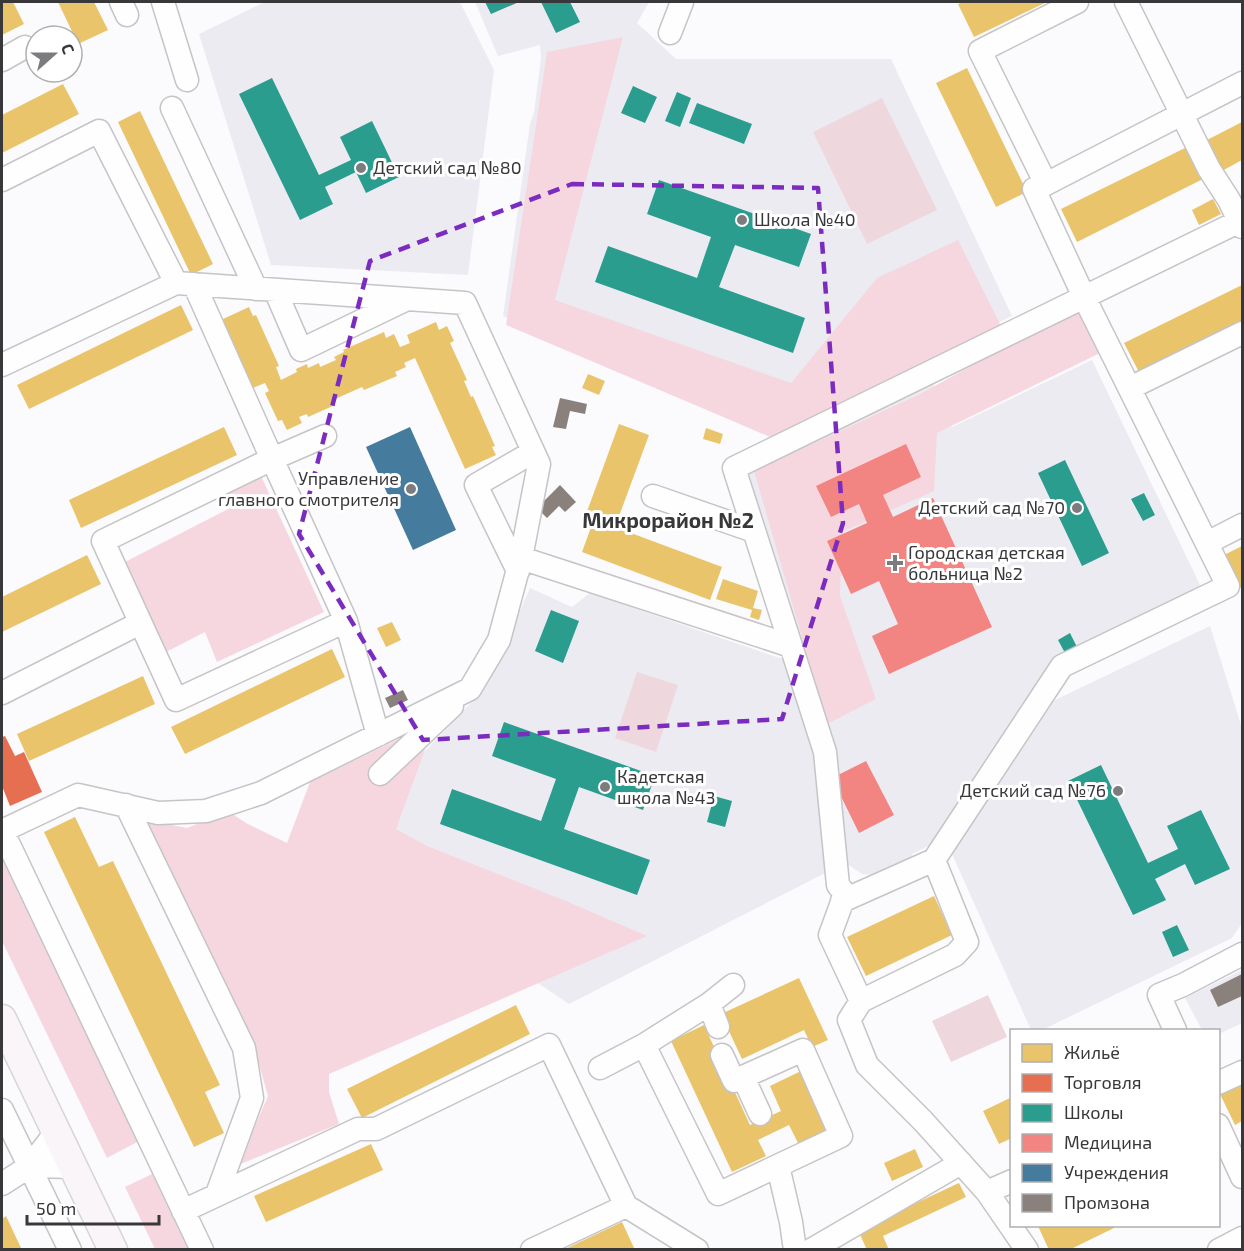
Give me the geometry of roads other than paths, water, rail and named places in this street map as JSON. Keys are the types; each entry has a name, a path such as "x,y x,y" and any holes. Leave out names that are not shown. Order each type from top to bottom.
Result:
{"main road":[{"path":"2,1019 113,1250"}],"lane":[{"path":"163,2 187,81"},
{"path":"670,33 682,2"},
{"path":"1046,184 980,51 1077,2"},
{"path":"861,1001 830,935 845,894 838,885 825,752 735,468 1242,222 1209,170 1126,2"},
{"path":"2,60 24,48"},
{"path":"842,901 934,860 1062,666 1228,586 1084,297 1034,189 1242,83"},
{"path":"172,108 265,289 302,350 406,299"},
{"path":"2,180 99,131 185,284 272,459 346,621 378,735"},
{"path":"2,365 185,284 465,303 539,464 519,565 499,640 470,689 380,774"},
{"path":"1130,388 1242,333"},
{"path":"326,436 272,459 103,541 176,700 346,621"},
{"path":"533,452 476,485 519,565 791,646"},
{"path":"653,496 754,531"},
{"path":"1207,543 1242,525"},
{"path":"2,693 140,623"},
{"path":"202,1250 2,831 78,795 158,813 206,811 261,793 470,689"},
{"path":"126,805 244,1048 252,1098 217,1194"},
{"path":"934,860 967,942 955,955"},
{"path":"979,948 955,955 861,1001 849,1020 867,1065 987,1192 1010,1226"},
{"path":"1175,1029 1159,995 1242,954"},
{"path":"600,1068 644,1045 709,1004 733,985"},
{"path":"709,1004 718,1027"},
{"path":"183,1211 357,1130 376,1130 549,1045 626,1206 697,1250"},
{"path":"644,1045 718,1194 841,1136 803,1050 734,1081 722,1054"},
{"path":"1220,1082 1242,1072"},
{"path":"743,1077 760,1114"},
{"path":"2,1110 70,1250"},
{"path":"1220,1127 1235,1143 1242,1177"},
{"path":"2,1184 30,1166 57,1131"},
{"path":"811,1250 961,1163"},
{"path":"30,1166 74,1167"},
{"path":"778,1166 795,1250"},
{"path":"987,1192 1010,1181"},
{"path":"531,1250 626,1206"},
{"path":"1011,1227 1026,1250"},
{"path":"1219,1250 1242,1238"}],"place":[{"name":"Детский сад №80","path":"361,168"},
{"name":"Школа №40","path":"742,220"},
{"name":"Управление главного смотрителя","path":"411,489"},
{"name":"Детский сад №70","path":"1077,508"},
{"name":"Городская детская больница №2","path":"895,563"},
{"name":"Кадетская школа №43","path":"605,787"},
{"name":"Детский сад №76","path":"1118,791"}],"district":[{"name":"Микрорайон №2","path":"668,521"}]}
